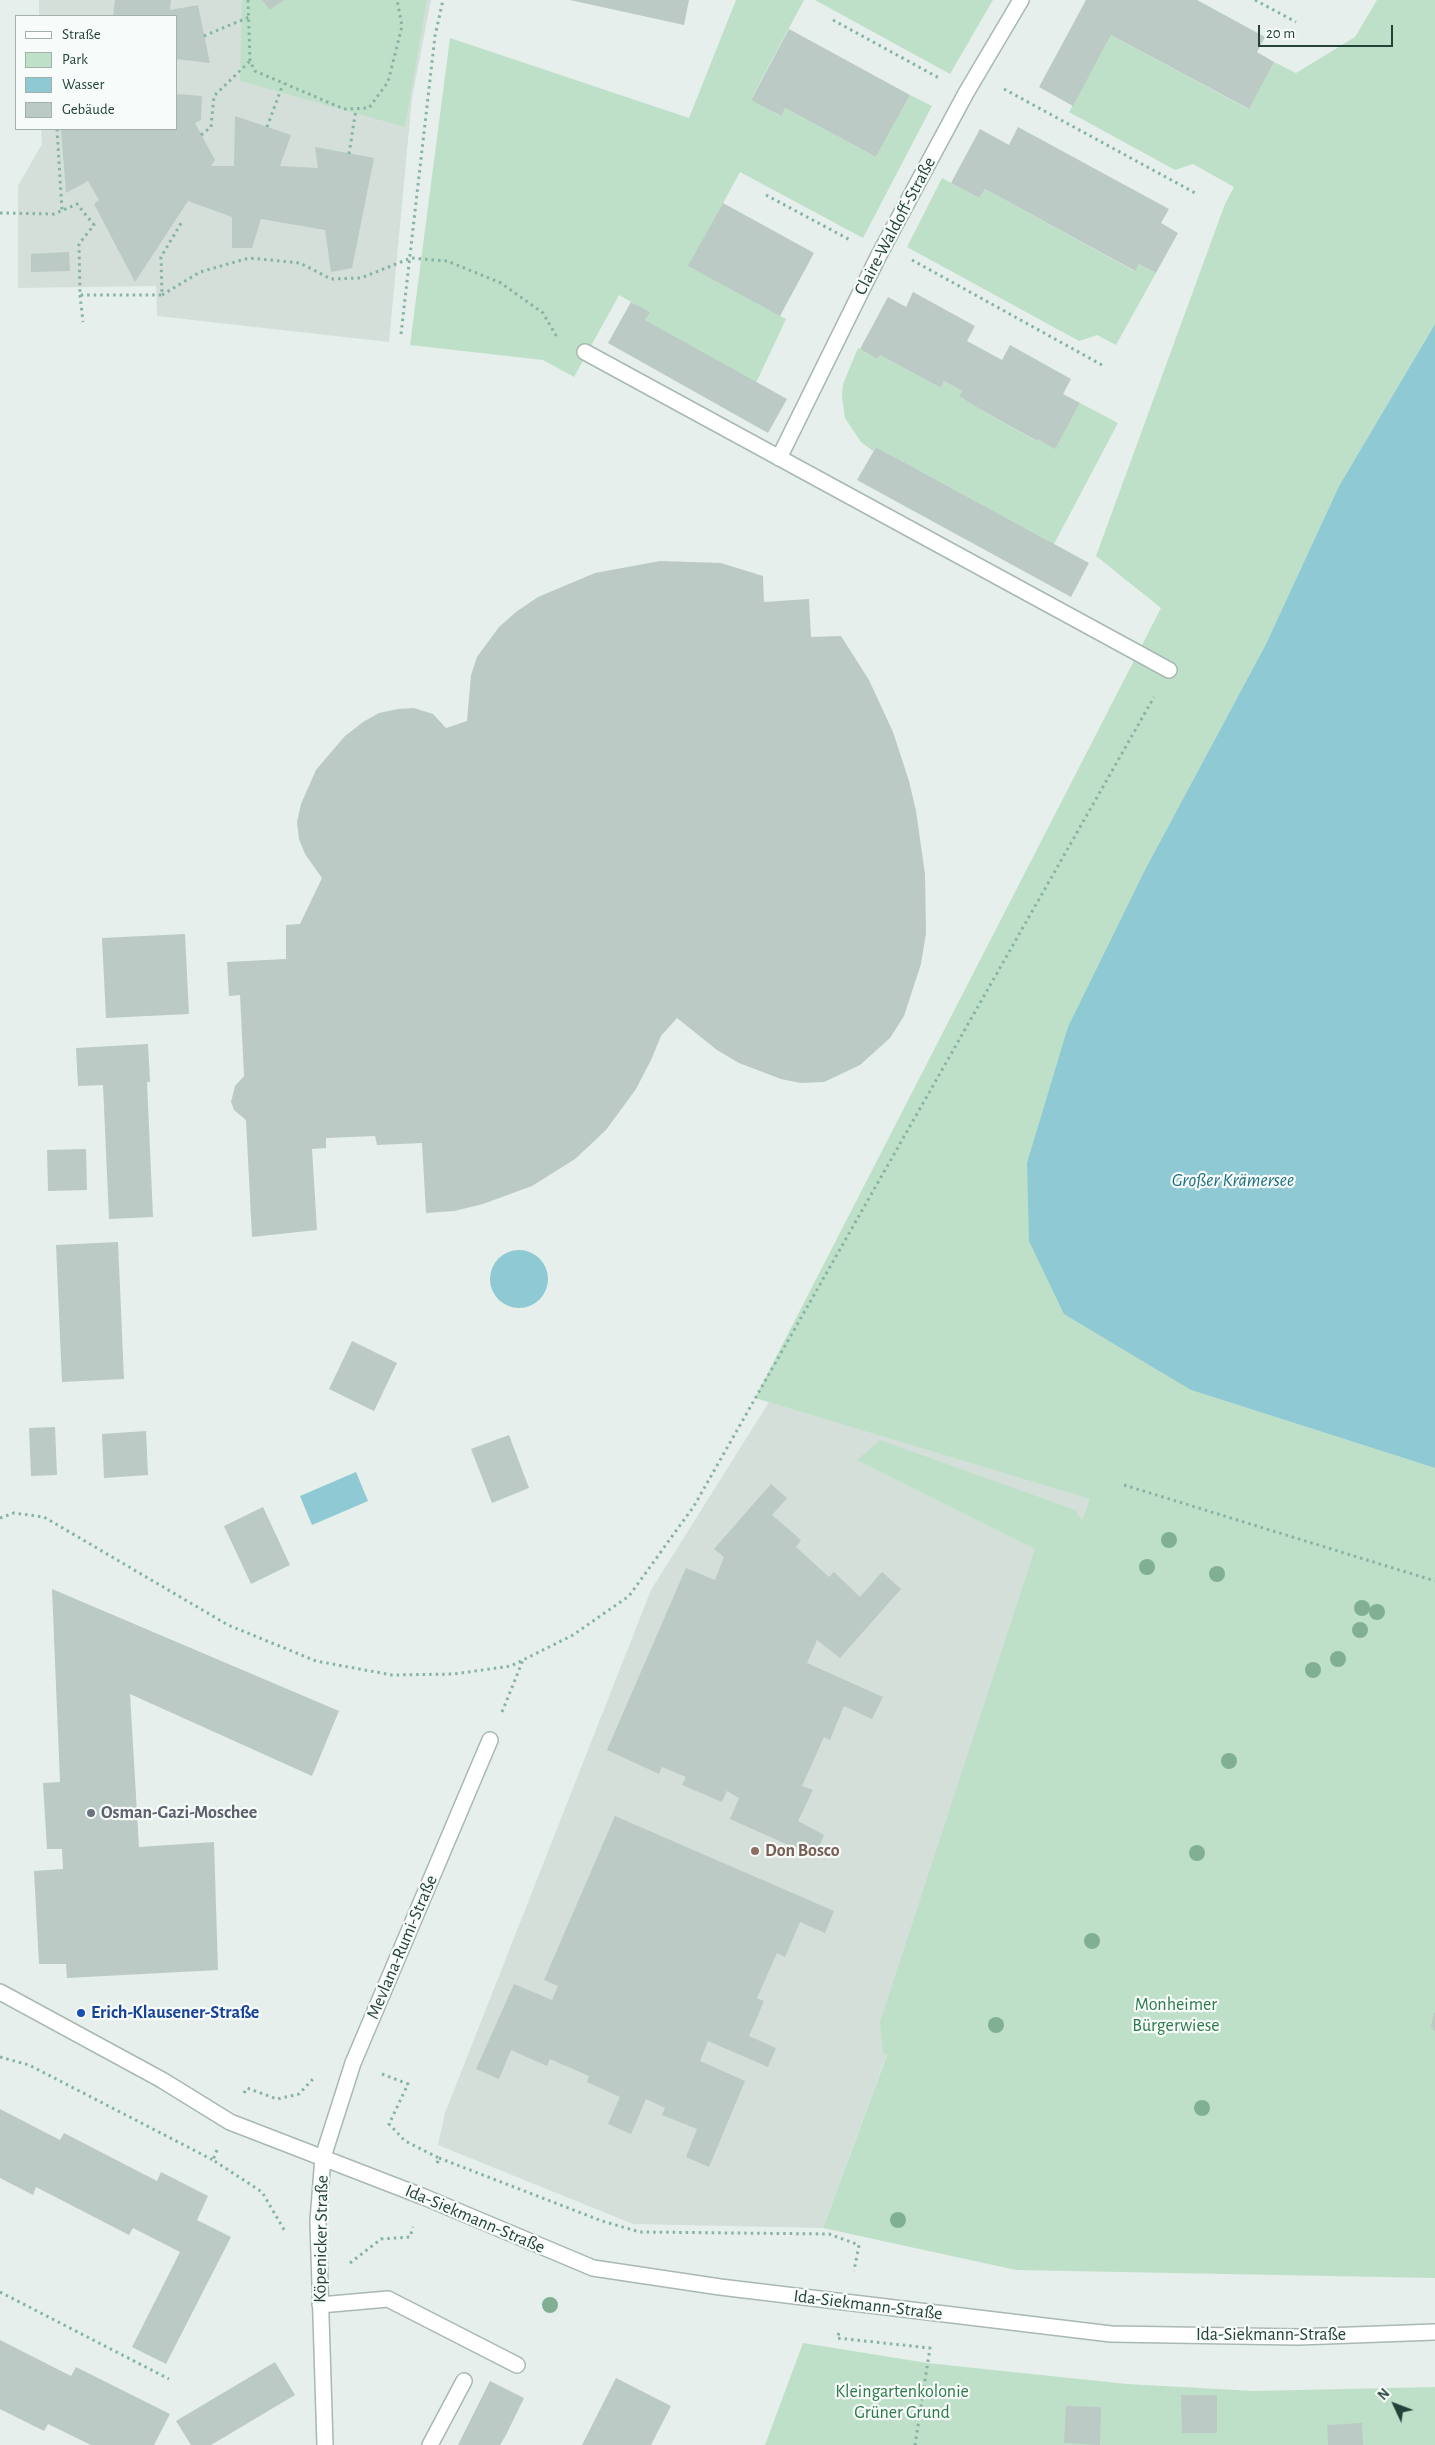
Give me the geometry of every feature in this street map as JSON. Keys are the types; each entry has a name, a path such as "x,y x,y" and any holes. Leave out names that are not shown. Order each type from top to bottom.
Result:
{"street":[{"name":"Claire-Waldoff-Straße","path":"779,458 882,250 966,93 1021,0"},
{"path":"584,352 1169,670"},
{"name":"Mevlana-Rumi-Straße","path":"323,2157 352,2062 490,1740"},
{"name":"Köpenicker Straße","path":"0,1992 162,2080 230,2122 323,2157 318,2221 325,2445"},
{"name":"Ida-Siekmann-Straße","path":"323,2157 593,2268 848,2303 1111,2334 1298,2337 1435,2332"},
{"path":"320,2306 388,2299 517,2365"},
{"path":"430,2445 464,2381"}],"path":[{"path":"248,0 250,61 255,71 344,109 369,108 388,82 402,26 397,0"},
{"path":"401,334 435,36 443,0"},
{"path":"1255,0 1296,22"},
{"path":"204,36 249,17"},
{"path":"833,20 966,93"},
{"path":"201,135 211,127 214,96 250,61"},
{"path":"977,74 1197,194"},
{"path":"266,126 283,84"},
{"path":"349,154 356,109"},
{"path":"57,130 62,210"},
{"path":"766,195 882,250 1102,365"},
{"path":"0,213 54,214 77,204 94,225 79,244 80,295 83,322"},
{"path":"162,295 161,257 183,220"},
{"path":"80,295 162,295 200,272 249,258 300,262 330,279 361,278 411,258 447,261 501,283 543,313 560,344 584,352"},
{"path":"0,1518 14,1513 44,1516 228,1626 316,1661 392,1675 454,1674 511,1666 573,1635 628,1596 694,1506 1169,670"},
{"path":"1124,1485 1435,1581"},
{"path":"490,1740 523,1660"},
{"path":"0,2057 28,2065 213,2160 262,2192 285,2232 286,2240"},
{"path":"213,2160 230,2122"},
{"path":"439,2158 602,2221 640,2232 829,2234 859,2245 848,2303 837,2338 930,2348 916,2445"},
{"path":"0,2292 168,2379"}],"shaded area":[{"path":"39,0 431,0 412,98 389,342 157,316 156,286 18,288 18,186 42,144 41,130 178,130 178,15 39,15"},
{"name":"Don Bosco","path":"769,1402 1091,1499 823,2228 633,2224 438,2145 445,2113 651,1590"}],"green space":[{"path":"242,0 427,0 405,127 240,81"},
{"path":"736,0 804,0 751,99 780,116 785,108 876,157 910,95 932,106 863,238 740,172 689,266 786,319 756,383 645,320 649,312 619,295 574,377 543,360 410,345 450,38 689,118"},
{"path":"815,0 993,0 950,74"},
{"name":"Monheimer Bürgerwiese","path":"1377,0 1435,0 1435,324 1339,486 1266,644 1147,866 1191,1390 1435,1468 1435,2278 1016,2270 823,2228 887,2055 883,2053 880,2022 1035,1549 857,1460 880,1440 1075,1510 1082,1521 1090,1499 755,1398 1161,608 1096,556 1225,204 1234,187 1193,164 1175,170 1069,112 1111,35 1248,109 1274,62 1296,73 1355,37"},
{"path":"942,178 979,198 985,189 1134,271 1139,264 1156,273 1116,345 1097,335 1079,341 907,247"},
{"path":"858,348 877,359 880,355 941,388 944,381 962,391 959,396 976,407 1036,441 1038,439 1055,448 1080,403 1118,423 1054,544 876,447 873,451 861,442 845,418 842,396 843,384"},
{"name":"Kleingartenkolonie Grüner Grund","path":"803,2343 927,2363 1127,2384 1254,2391 1435,2387 1435,2445 765,2445"}],"water":[{"name":"Großer Krämersee","path":"1435,324 1435,1468 1191,1390 1064,1314 1029,1241 1027,1163 1068,1027 1147,866 1266,644 1339,486"},
{"path":"513,1250 525,1250 540,1258 548,1273 548,1285 540,1300 525,1308 513,1308 498,1300 490,1285 490,1273 498,1258"},
{"path":"356,1472 368,1501 312,1525 300,1496"}],"building":[{"path":"115,0 171,0 170,10 198,5 210,63 178,59 178,15 113,15"},
{"path":"262,0 284,0 270,10"},
{"path":"570,0 689,0 684,25"},
{"path":"1086,0 1197,0 1265,37 1257,52 1274,62 1249,109 1111,35 1073,106 1039,87"},
{"path":"789,29 910,95 876,157 785,108 781,116 751,100"},
{"path":"178,94 202,96 201,120 195,123 215,160 211,166 234,166 235,116 291,135 280,166 318,168 315,147 374,158 352,268 331,272 325,230 261,219 252,248 232,248 232,217 188,201 135,282 94,204 99,200 88,181 66,193 61,130 178,130"},
{"path":"1018,127 1169,209 1161,223 1178,233 1156,273 1139,264 1135,271 985,189 979,198 951,183 980,129 1009,145"},
{"path":"723,203 814,253 780,316 688,266"},
{"path":"69,252 70,271 31,272 31,254"},
{"path":"913,292 975,326 967,341 1002,360 1010,345 1071,379 1063,394 1080,403 1055,449 976,407 959,396 962,391 944,381 941,388 880,355 877,359 860,349 888,297 906,307"},
{"path":"631,302 650,312 645,320 787,399 768,433 608,343"},
{"path":"876,447 1089,563 1071,597 857,480"},
{"path":"660,561 721,563 763,576 764,602 809,599 811,637 841,636 869,680 893,732 909,781 916,811 925,874 926,933 921,964 904,1016 890,1038 860,1065 824,1082 801,1083 781,1079 739,1063 717,1050 677,1018 661,1036 636,1089 606,1130 575,1159 532,1186 483,1204 454,1211 426,1213 422,1143 377,1145 375,1136 326,1138 326,1148 312,1149 317,1230 252,1237 246,1120 234,1110 231,1102 235,1086 244,1076 240,995 229,996 227,962 286,959 286,925 300,924 322,878 305,854 299,839 297,822 301,804 316,770 345,736 363,722 379,713 414,708 433,714 446,728 467,721 471,675 477,657 499,627 516,612 538,597 595,573"},
{"path":"185,934 189,1014 106,1018 102,938"},
{"path":"148,1044 150,1082 147,1082 153,1217 109,1219 103,1085 78,1086 76,1048"},
{"path":"86,1149 87,1190 48,1191 47,1150"},
{"path":"118,1242 124,1379 62,1382 56,1245"},
{"path":"352,1341 397,1363 374,1411 329,1389"},
{"path":"55,1427 57,1475 31,1476 29,1428"},
{"path":"146,1431 148,1475 104,1478 102,1434"},
{"path":"509,1435 529,1488 492,1503 471,1449"},
{"path":"771,1484 787,1498 772,1515 801,1540 796,1547 829,1577 834,1572 860,1597 882,1572 901,1589 840,1658 817,1640 807,1663 883,1697 872,1719 844,1706 830,1740 824,1737 802,1786 813,1790 798,1821 824,1835 815,1857 730,1819 739,1798 727,1791 722,1802 682,1785 686,1777 662,1767 659,1774 607,1750 686,1568 715,1580 724,1557 714,1549"},
{"path":"263,1507 290,1565 251,1584 224,1526"},
{"name":"Osman-Gazi-Moschee","path":"52,1589 339,1711 312,1776 130,1694 139,1847 214,1842 218,1970 67,1978 66,1964 39,1964 34,1871 63,1869 62,1849 47,1849 43,1783 60,1782"},
{"path":"615,1816 834,1911 825,1933 800,1922 785,1957 777,1953 757,1998 764,2001 749,2036 776,2048 768,2067 708,2041 700,2061 745,2081 709,2167 686,2157 697,2129 662,2115 665,2108 646,2099 631,2134 608,2124 620,2097 587,2082 589,2076 550,2059 547,2066 511,2050 499,2079 476,2069 514,1984 552,2000 558,1986 544,1980"},
{"path":"1435,2013 1435,2032 1431,2026"},
{"path":"0,2109 60,2140 64,2133 157,2181 161,2172 208,2196 197,2220 231,2237 166,2364 132,2347 180,2252 133,2228 129,2235 36,2187 33,2195 0,2178"},
{"path":"0,2340 71,2376 76,2367 170,2414 154,2445 91,2445 48,2424 44,2431 0,2409"},
{"path":"275,2362 295,2395 211,2445 191,2445 176,2421"},
{"path":"616,2378 671,2406 651,2445 582,2445"},
{"path":"490,2381 524,2398 506,2435 500,2445 458,2445"},
{"path":"1181,2395 1217,2395 1217,2433 1182,2433"},
{"path":"1066,2406 1101,2407 1100,2445 1064,2443"},
{"path":"1362,2423 1363,2445 1328,2445 1327,2425"}],"place":[{"name":"Osman-Gazi-Moschee","path":"91,1813"},
{"name":"Don Bosco","path":"755,1851"},
{"name":"Erich-Klausener-Straße","path":"81,2013"}]}
